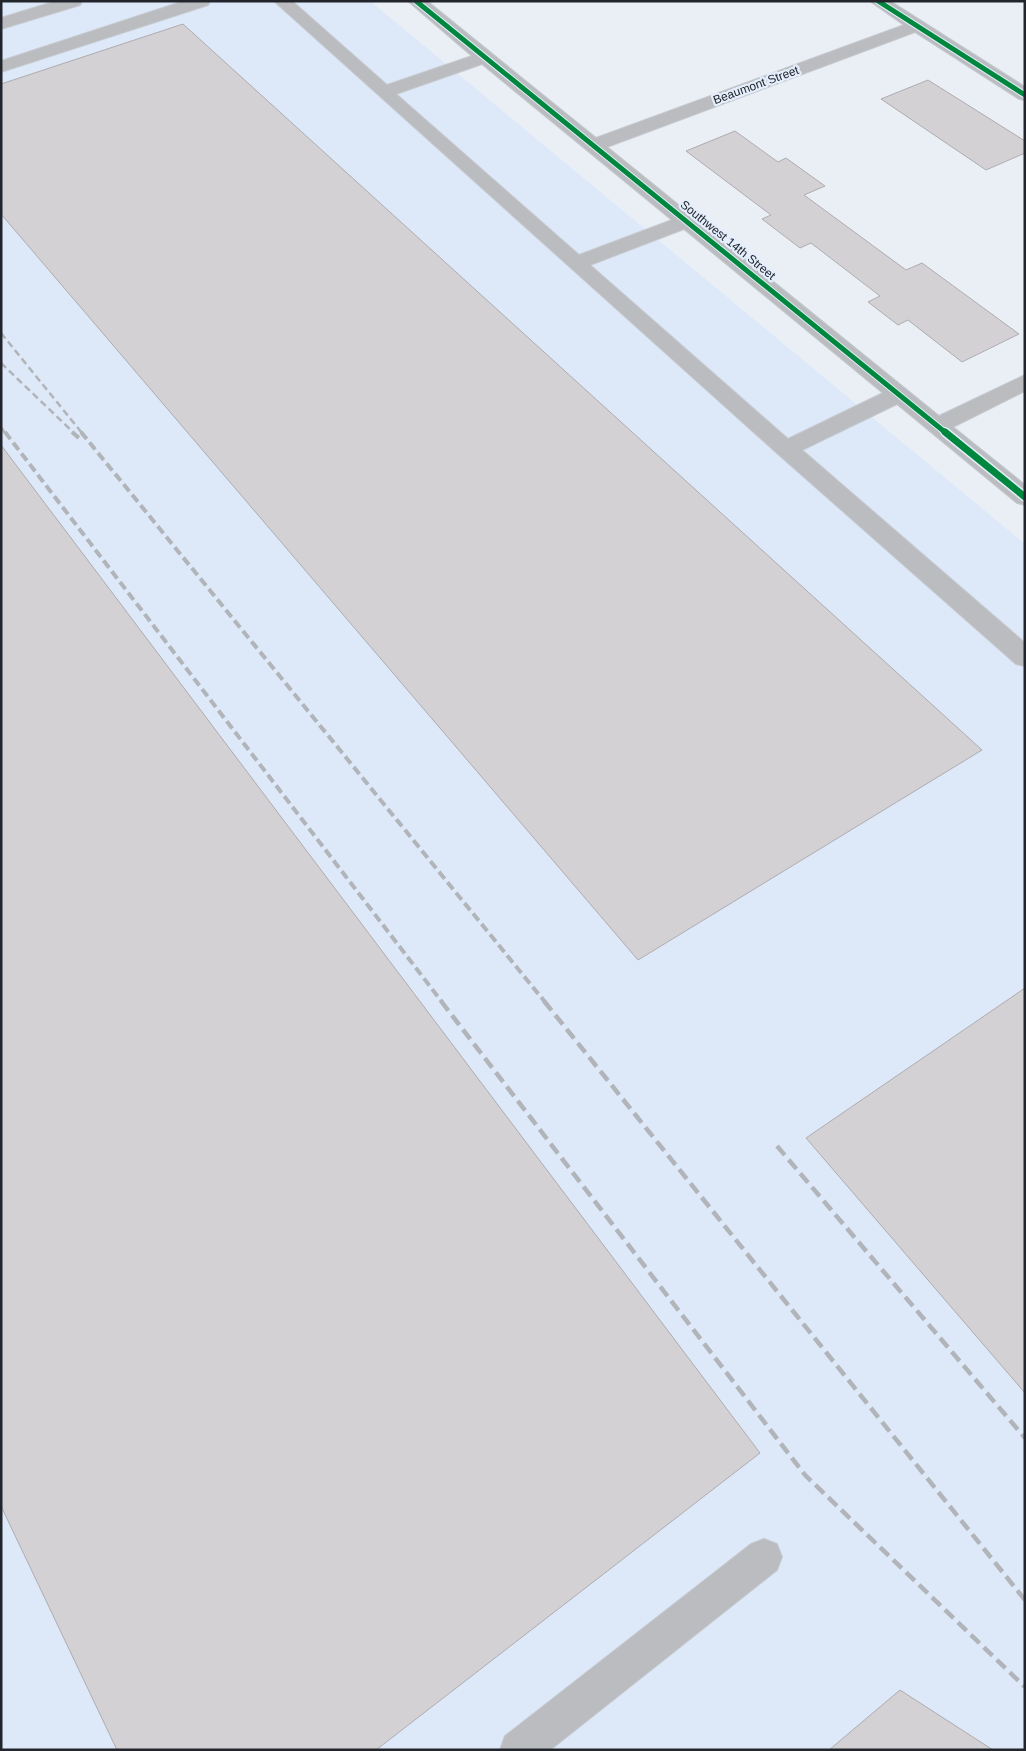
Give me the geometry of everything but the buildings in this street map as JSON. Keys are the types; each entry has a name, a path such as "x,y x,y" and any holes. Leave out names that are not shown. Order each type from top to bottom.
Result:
{"street":[{"path":"1,24 74,1"},
{"path":"282,1 786,449 1025,657"},
{"name":"Southwest 14th Street","path":"416,1 1025,497"},
{"path":"878,1 1025,95"},
{"path":"1,67 196,2"},
{"name":"Beaumont Street","path":"595,145 917,26"},
{"path":"384,92 485,57"},
{"path":"576,263 687,221"},
{"path":"937,426 1025,382"},
{"path":"786,449 899,394"},
{"path":"519,1750 764,1557"}],"shaded area":[{"path":"1,1 370,1 1025,544 1025,1750 1,1750"}],"railway":[{"path":"1,333 82,433"},
{"path":"1,363 74,433"},
{"path":"1,427 5,433"},
{"path":"5,432 442,1002"},
{"path":"72,432 79,438"},
{"path":"81,432 545,1002"},
{"path":"441,1001 805,1475 1025,1687"},
{"path":"544,1001 1025,1600"},
{"path":"777,1146 1025,1438"}],"cycle path":[{"path":"416,1 1025,497"},
{"path":"878,1 1025,95"}]}
